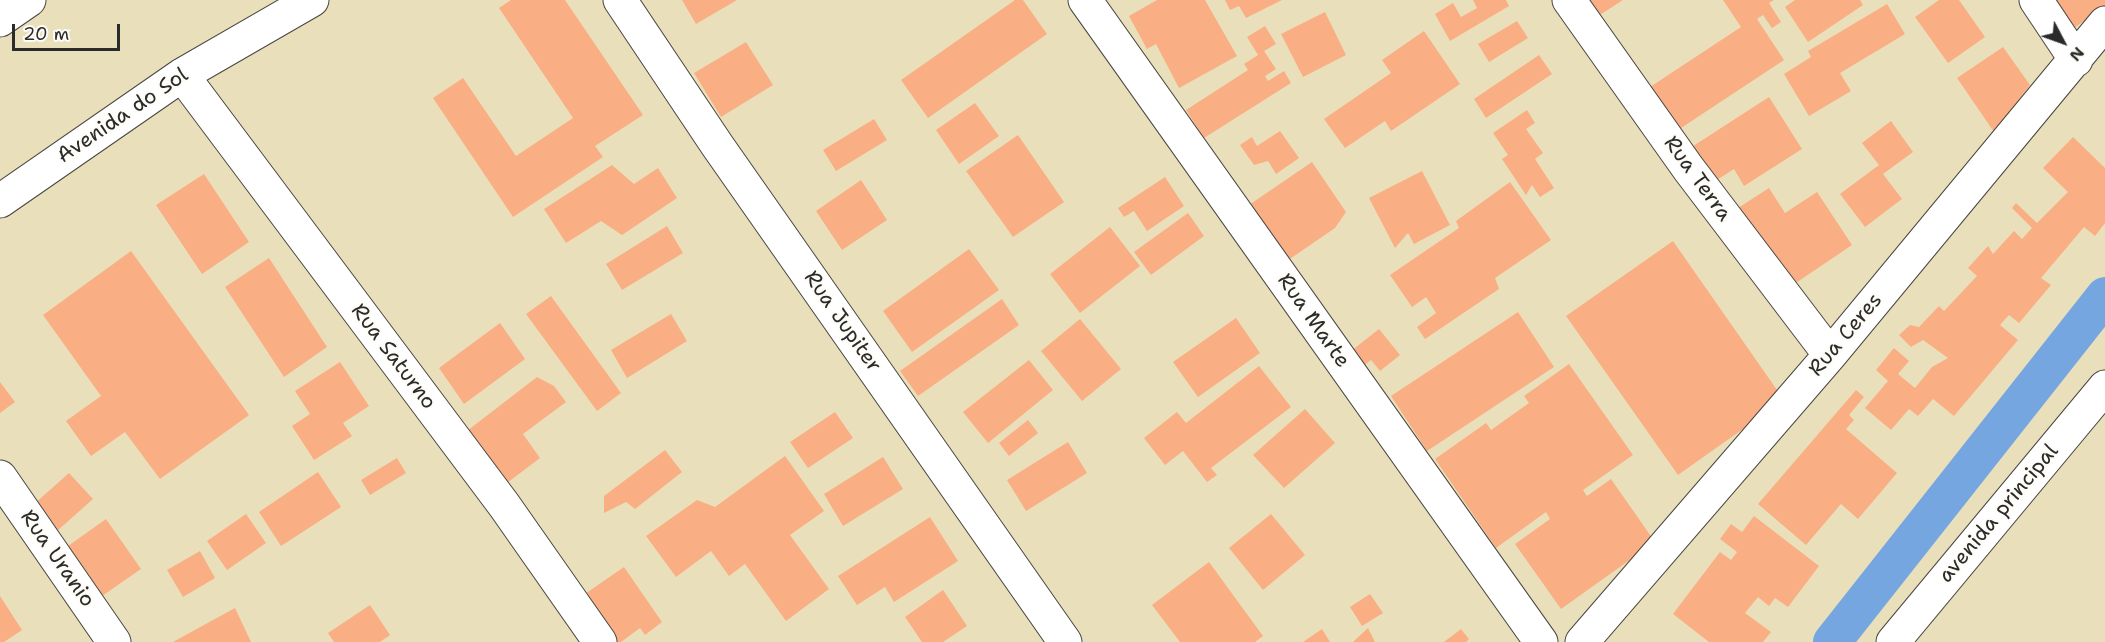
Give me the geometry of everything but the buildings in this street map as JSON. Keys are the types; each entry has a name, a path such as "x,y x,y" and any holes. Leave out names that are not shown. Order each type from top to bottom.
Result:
{"main road":[{"path":"0,20 29,0"},
{"name":"Avenida do Sol","path":"0,201 182,75 312,0"},
{"name":"Rua Jupiter","path":"620,0 724,154 1065,642"},
{"name":"Rua Marte","path":"1085,0 1541,642"},
{"name":"Rua Terra","path":"1569,0 1688,168 1830,355"},
{"path":"2036,0 2076,60"},
{"name":"Rua Ceres","path":"1582,642 1830,355 2105,23"},
{"name":"Rua Saturno","path":"182,75 504,505 600,642"},
{"name":"avenida principal","path":"1893,642 2105,387"},
{"name":"Rua Uranio","path":"0,477 114,642"}],"waterway":[{"path":"1832,642 2105,296"}]}
